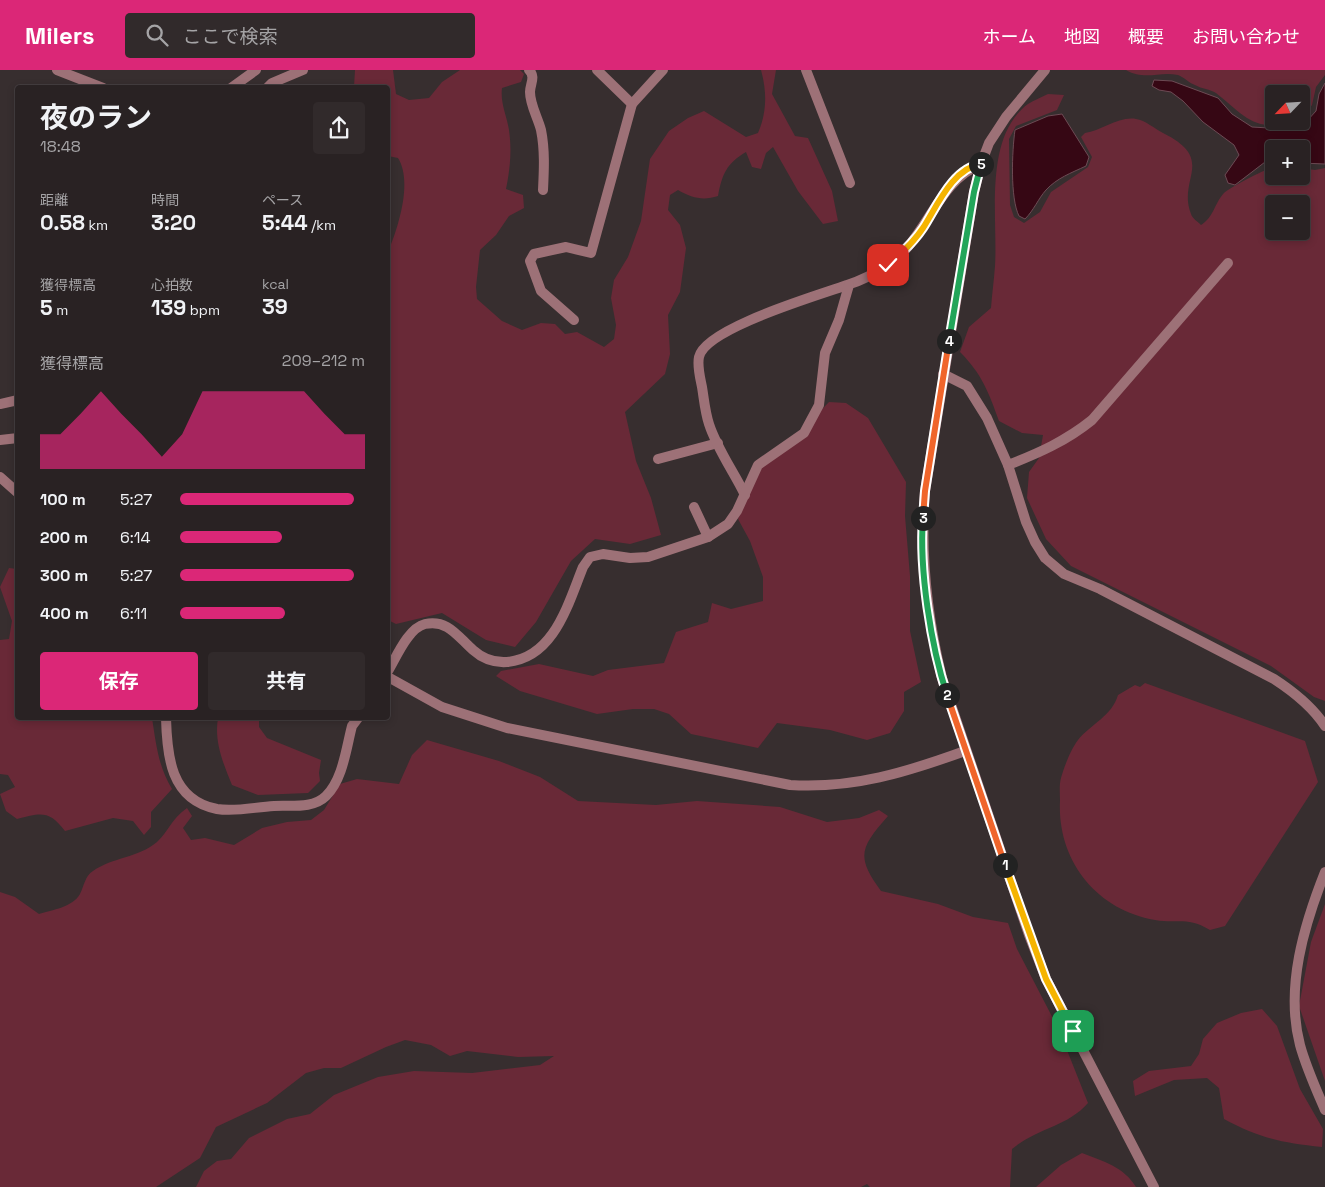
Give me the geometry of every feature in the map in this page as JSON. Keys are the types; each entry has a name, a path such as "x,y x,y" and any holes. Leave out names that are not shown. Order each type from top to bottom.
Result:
{"street":[{"path":"57,70 94,85"},
{"path":"235,85 256,70"},
{"path":"270,85 303,70"},
{"path":"529,70 533,81 530,92 541,130 545,156 544,190"},
{"path":"597,70 632,104"},
{"path":"574,320 541,291 530,261 534,254 566,247 591,253 632,104 662,70"},
{"path":"806,70 850,183"},
{"path":"1045,70 1006,118 989,143 981,164 974,192 925,491 922,527 924,561 933,639 942,678 965,752 1029,935 1046,979 1154,1187"},
{"path":"745,495 709,424 698,370 699,355 717,336 793,302 849,285 888,265 908,248 950,185 970,168 981,164"},
{"path":"1008,465 1052,448 1092,420 1228,263"},
{"path":"390,668 414,630 424,624 438,624 449,628 486,660 502,662 520,661 534,654 547,643 583,567 590,557 603,554 630,558 648,557 708,537 728,524 745,495 758,465 804,433 819,405 825,353 839,320 849,285"},
{"path":"944,374 967,386 987,418 1008,465 1026,522 1045,558 1064,574 1100,589 1274,679 1293,692 1325,726"},
{"path":"0,404 15,401"},
{"path":"0,440 15,438"},
{"path":"658,459 718,443"},
{"path":"0,477 15,490"},
{"path":"694,508 708,537"},
{"path":"390,678 442,707 507,728 790,785 818,787 874,780 903,773 965,752"},
{"path":"166,720 167,752 170,766 179,783 202,804 217,809 236,810 311,805 324,799 335,786 352,726 356,720"},
{"path":"1325,872 1308,913 1295,996 1300,1043 1325,1110"}],"shaded area":[{"path":"355,70 393,70 396,94 409,100 429,98 442,82 460,70 520,70 524,74 521,82 502,88 502,94 510,145 506,189 523,195 524,208 509,216 496,235 480,250 476,287 477,299 502,321 522,330 541,323 555,324 565,334 577,332 604,347 614,339 616,325 611,298 614,280 628,257 641,221 650,159 669,131 688,118 704,111 746,137 758,133 765,102 761,70 776,70 772,94 795,136 808,138 832,191 838,221 823,224 798,191 773,147 766,153 761,169 752,167 746,152 734,160 726,170 721,181 718,196 698,198 678,190 670,195 668,210 680,225 686,248 680,292 668,315 670,354 665,374 625,412 636,461 651,498 661,535 630,544 595,539 571,561 536,622 515,647 486,640 442,613 396,624 390,621 390,247 400,218 404,179 398,158 390,156 390,85 354,85"},
{"path":"1126,70 1325,70 1325,75 1316,87 1310,108 1310,85 1265,85 1265,125 1243,115 1216,93 1193,84 1178,75 1139,75"},
{"path":"1154,80 1172,81 1218,98 1232,114 1252,127 1265,128 1265,130 1310,130 1310,118 1316,111 1319,94 1325,83 1325,164 1310,163 1310,140 1265,140 1265,162 1235,185 1228,183 1225,175 1239,155 1234,145 1203,122 1183,101 1171,92 1159,90 1152,86"},
{"path":"1048,94 1064,95 1057,110 1016,126 1009,139 1010,205 1014,217 1024,223 1040,212 1051,192 1088,167 1092,157 1081,137 1085,133 1123,120 1136,119 1143,121 1179,143 1188,152 1192,161 1192,170 1188,201 1192,215 1201,225 1209,218 1224,193 1264,171 1265,185 1310,185 1310,169 1325,168 1325,701 1314,697 1271,666 1071,566 1046,539 1027,498 1029,472 1039,458 1043,435 1022,433 999,421 984,384 968,360 960,352 969,327 991,308 995,266 996,179 1004,136 1014,118 1028,104"},
{"path":"1062,114 1089,157 1086,166 1064,176 1050,186 1025,219 1019,216 1014,198 1013,150 1015,130 1048,116"},
{"path":"829,402 846,403 868,418 906,482 905,516 910,576 910,631 921,682 904,692 904,711 890,733 867,740 830,730 777,723 758,748 691,734 669,714 654,709 633,709 597,714 520,691 496,676 501,671 539,664 593,676 608,670 664,663 676,632 708,622 712,603 731,609 763,601 763,577 750,541 738,519 757,470 776,457"},
{"path":"9,568 15,569 15,720 152,720 161,763 172,789 151,812 151,827 144,835 133,821 113,818 65,831 49,816 32,815 17,819 6,811 0,794 15,787 8,775 0,774 0,640 9,639 12,621 0,587"},
{"path":"1145,683 1305,741 1318,782 1225,926 1210,930 1195,923 1155,920 1134,914 1115,905 1098,894 1084,879 1073,862 1065,843 1061,823 1060,781 1070,753 1083,734 1111,709 1118,695 1135,685 1140,687"},
{"path":"218,720 259,720 259,727 267,738 321,760 320,781 308,793 258,795 232,785 218,744"},
{"path":"427,740 499,761 540,777 578,801 656,805 697,801 780,807 827,822 859,818 879,810 888,816 867,844 865,860 867,869 881,891 938,904 973,917 1008,923 1017,949 1059,1030 1088,1103 1071,1117 1031,1136 1012,1149 1010,1187 870,1187 867,1184 861,1187 196,1187 204,1171 217,1161 231,1159 249,1138 287,1119 310,1114 334,1095 378,1077 414,1071 472,1073 540,1065 554,1056 518,1057 467,1051 450,1056 431,1045 405,1040 341,1068 324,1068 306,1073 267,1103 216,1127 200,1158 156,1187 0,1187 0,892 15,897 39,914 67,905 80,894 90,873 101,866 134,855 150,847 161,838 177,816 187,808 192,816 183,828 191,840 205,838 234,845 262,828 287,822 311,820 324,810 340,784 357,779 399,784 412,755"},
{"path":"1325,904 1325,1081 1299,1006 1311,942"},
{"path":"1262,1009 1277,1026 1300,1089 1323,1129 1322,1147 1271,1139 1248,1131 1224,1119 1219,1088 1207,1078 1174,1080 1135,1096 1133,1081 1149,1071 1191,1066 1199,1054 1203,1039 1217,1023 1241,1013"},
{"path":"1082,1153 1119,1170 1136,1187 1036,1187 1061,1165"}],"route":[{"path":"888,265 908,248 923,227 934,206 950,185 970,168 981,164 974,192 925,491 922,527 928,601 933,639 942,678 965,752 1046,979 1073,1031"}]}
